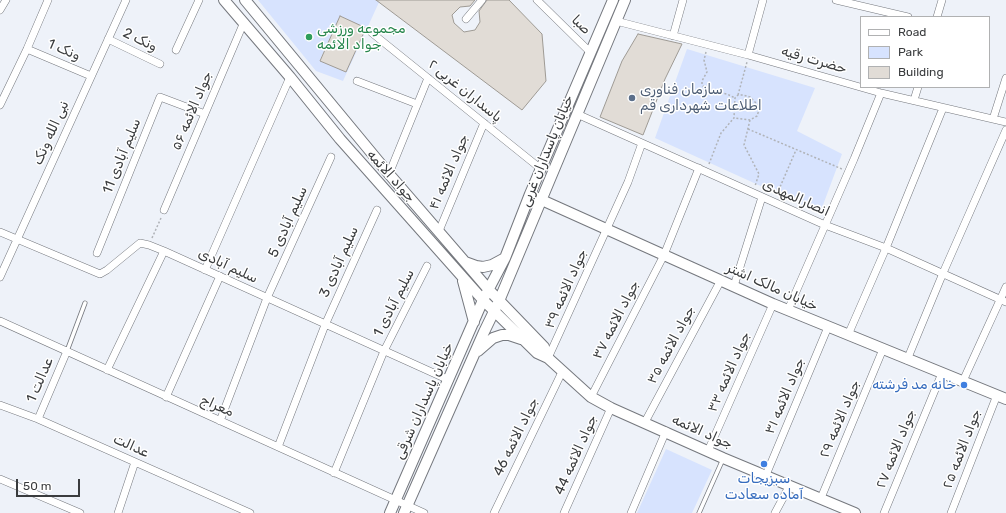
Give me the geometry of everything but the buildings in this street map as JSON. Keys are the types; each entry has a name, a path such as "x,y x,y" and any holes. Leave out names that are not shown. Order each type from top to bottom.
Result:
{"street":[{"path":"0,10 6,0"},
{"path":"0,105 27,49 48,0"},
{"name":"نبی الله ونک","path":"0,277 126,0"},
{"path":"176,50 199,0"},
{"name":"جواد الائمه","path":"224,0 290,77 340,139 461,276 494,312 537,353 548,358 592,397 611,408 666,431 723,458 821,498 841,510 855,513"},
{"name":"جواد الائمه","path":"245,0 389,174 489,290 544,347 548,358"},
{"path":"466,19 482,0"},
{"name":"صبا","path":"537,0 590,52"},
{"name":"خیابان پاسداران غربی","path":"483,300 505,258 530,194 613,0"},
{"name":"خیابان پاسداران غربی","path":"494,312 625,0"},
{"path":"673,36 683,0"},
{"path":"748,55 763,0"},
{"path":"836,0 904,16"},
{"path":"937,16 942,0"},
{"name":"حضرت رقیه","path":"616,21 748,55 860,87"},
{"name":"جواد الائمه ۵۶","path":"164,210 244,22"},
{"name":"پاسداران غربی ۲","path":"372,33 541,169"},
{"name":"ونک 2","path":"108,39 160,64"},
{"name":"ونک 1","path":"27,49 91,76"},
{"path":"205,270 290,77"},
{"path":"389,174 428,78"},
{"path":"993,118 1006,78"},
{"path":"357,81 417,104"},
{"name":"حضرت رقیه","path":"864,88 1006,122"},
{"path":"914,100 918,88"},
{"path":"788,310 881,93"},
{"name":"سلیم آبادی 11","path":"97,254 160,98 205,114"},
{"path":"848,335 886,248 943,108"},
{"name":"انصارالمهدی","path":"577,114 825,225 886,248 1003,301"},
{"name":"جواد الائمه ۴۱","path":"439,231 484,123"},
{"path":"907,360 943,273 1006,130"},
{"name":"جواد الائمه ۳۹","path":"548,358 628,182 642,143"},
{"name":"سلیم آبادی 5","path":"220,421 268,298 332,157"},
{"name":"جواد الائمه ۳۷","path":"592,397 664,255 702,170"},
{"name":"خیابان مالک اشتر","path":"530,194 541,201 773,304 907,360 1001,397"},
{"path":"734,286 762,197"},
{"name":"سلیم آبادی 3","path":"278,447 325,325 376,210"},
{"path":"0,232 100,274 140,243 149,245"},
{"name":"سلیم آبادی","path":"149,245 449,380"},
{"path":"107,370 164,251"},
{"path":"465,262 483,267 492,265 505,258"},
{"name":"سلیم آبادی 1","path":"334,472 384,351 426,266"},
{"path":"166,397 220,276"},
{"path":"461,276 474,322"},
{"name":"جواد الائمه ۳۵","path":"645,422 721,280"},
{"path":"963,382 983,338 1003,301 1006,287"},
{"name":"خیابان پاسداران شرقی","path":"390,513 483,300"},
{"name":"جواد الائمه ۳۳","path":"708,451 773,304"},
{"name":"خیابان پاسداران شرقی","path":"406,509 472,358 494,312"},
{"name":"معراج","path":"0,321 396,500 406,509 424,513"},
{"name":"جواد الائمه ۳۱","path":"766,475 828,327"},
{"path":"472,358 480,348 493,338 502,335 509,335 526,341"},
{"name":"جواد الائمه ۲۹","path":"821,498 883,349"},
{"name":"عدالت 1","path":"38,419 67,351"},
{"name":"جواد الائمه 46","path":"494,513 562,372"},
{"name":"جواد الائمه ۲۷","path":"884,513 942,373"},
{"name":"جواد الائمه ۲۵","path":"951,513 1001,397"},
{"name":"عدالت","path":"0,405 38,419 250,513"},
{"name":"جواد الائمه 44","path":"564,513 611,408"},
{"path":"631,513 666,431"},
{"path":"118,513 136,462"},
{"path":"0,479 80,513"},
{"path":"775,513 790,485"}],"lane":[{"path":"67,351 85,302"},
{"path":"699,513 723,458"}],"path":[{"path":"708,45 704,60 707,72 702,81 702,85 708,91 727,94 735,98"},
{"path":"702,170 721,133 734,118 735,98 738,95 748,55"},
{"path":"734,118 750,120 757,116 759,110 757,104 750,97 738,95"},
{"path":"750,120 744,145 759,174 754,193"},
{"path":"748,129 848,172"},
{"path":"774,202 796,150"},
{"path":"149,245 164,210"}],"green space":[{"name":"مجموعه ورزشی جواد الائمه","path":"258,0 380,0 343,81 316,71","holes":["340,17 366,28 346,72 320,60"]},
{"path":"687,49 815,88 797,131 842,154 820,213 655,138"},
{"path":"666,449 712,470 692,513 637,513"}],"place":[{"name":"مجموعه ورزشی جواد الائمه","path":"309,37"},
{"name":"سازمان فناوری اطلاعات شهرداری قم","path":"632,98"},
{"name":"خانه مد فرشته","path":"964,385"},
{"name":"سبزیجات آماده سعادت","path":"764,464"}]}
